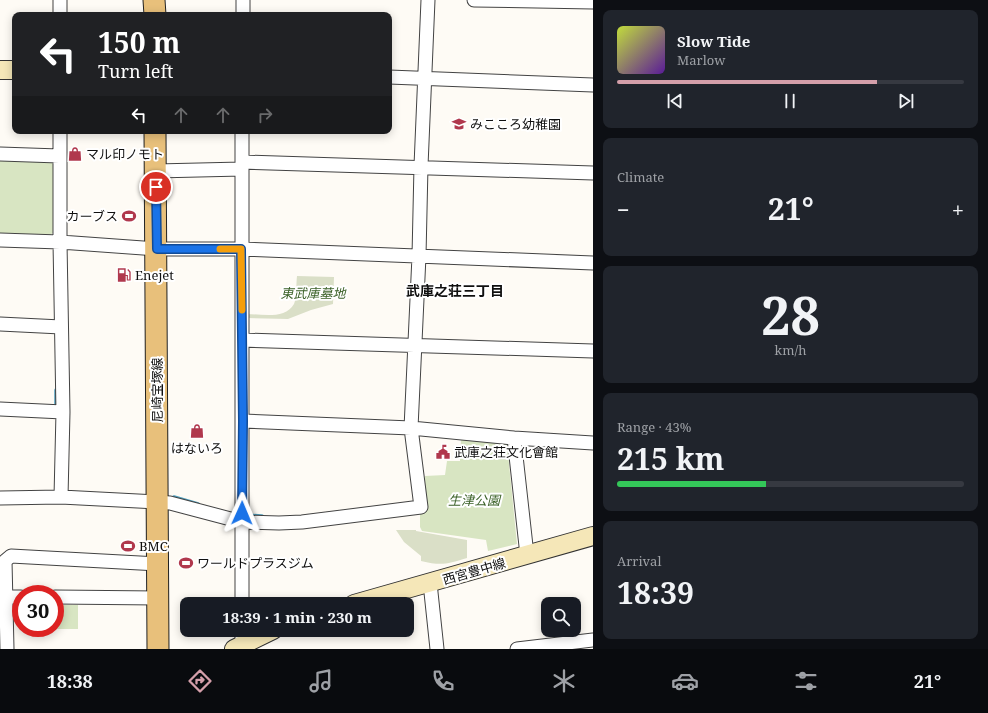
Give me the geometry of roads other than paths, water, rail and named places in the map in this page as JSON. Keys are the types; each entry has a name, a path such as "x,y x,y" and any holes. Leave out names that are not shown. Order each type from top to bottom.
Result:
{"main road":[{"path":"154,0 154,12"},
{"path":"0,70 12,70"},
{"name":"尼崎宝塚線","path":"155,134 157,249 158,649"},
{"name":"西宮豊中線","path":"379,597 593,536"},
{"path":"240,643 255,637"}],"street":[{"path":"60,0 60,12"},
{"path":"243,0 243,12"},
{"path":"0,498 61,493 170,503 279,523 302,522 421,507 412,428 428,0"},
{"path":"474,0 593,2"},
{"path":"392,77 593,85"},
{"path":"60,134 63,412 61,493"},
{"path":"242,134 242,597"},
{"path":"0,154 60,156"},
{"path":"156,171 242,165 421,166 593,173"},
{"path":"0,240 60,242 157,249 241,249 593,263"},
{"path":"0,324 61,327"},
{"path":"242,340 593,351"},
{"path":"0,409 63,412"},
{"path":"243,421 412,428 514,438 593,443"},
{"path":"514,438 527,556"},
{"path":"5,643 5,561 10,556 158,564"},
{"path":"430,583 437,649"},
{"path":"6,597 12,597"},
{"path":"64,597 158,598"},
{"path":"517,649 593,640"}],"waterway":[{"path":"56,390 56,404"},
{"path":"174,497 198,504"},
{"path":"245,515 262,516"}],"place":[{"name":"みこころ幼稚園","path":"459,124"},
{"name":"マル印ノモト","path":"75,154"},
{"name":"カーブス","path":"129,216"},
{"name":"Enejet","path":"124,275"},
{"name":"はないろ","path":"197,431"},
{"name":"武庫之荘文化會館","path":"443,452"},
{"name":"BMC","path":"128,546"},
{"name":"ワールドプラスジム","path":"186,563"}],"district":[{"name":"武庫之荘三丁目","path":"455,291"}],"park label":[{"name":"東武庫墓地","path":"313,293"},
{"name":"生津公園","path":"474,500"}]}
